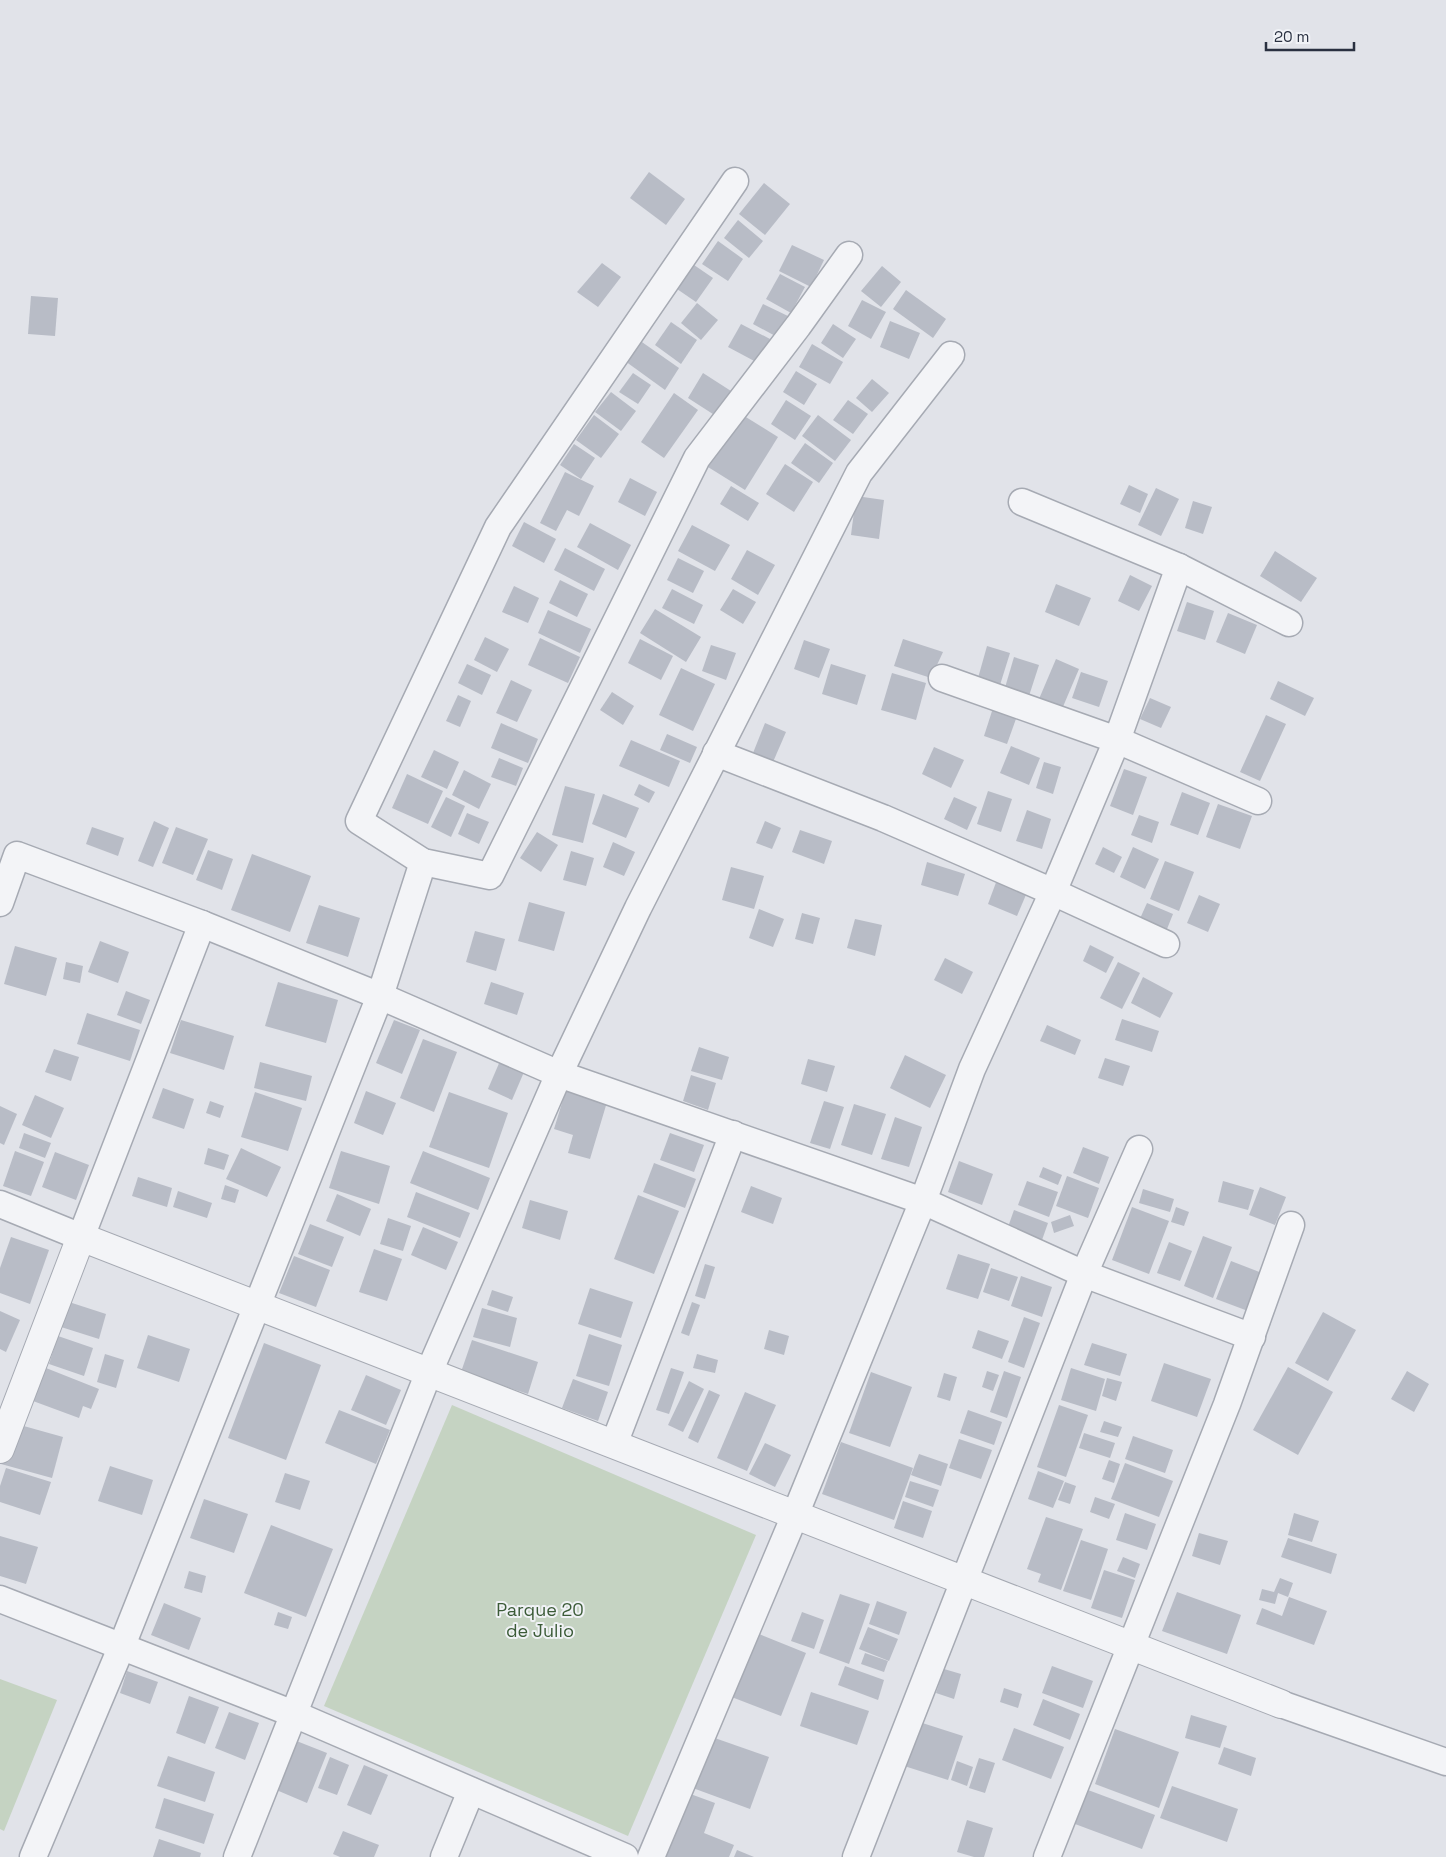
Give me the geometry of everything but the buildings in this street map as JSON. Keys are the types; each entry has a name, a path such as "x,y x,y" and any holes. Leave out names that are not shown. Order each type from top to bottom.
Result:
{"street":[{"path":"735,181 498,527 360,821 423,862 490,876 696,458 798,326 849,255"},
{"path":"237,1857 429,1372 559,1074 638,908 859,473 951,355"},
{"path":"1022,502 1179,567 1289,623"},
{"path":"651,1857 795,1515 924,1201 972,1069 1054,892 1117,740 1179,567"},
{"path":"942,678 1117,740 1258,801"},
{"path":"716,753 883,818 1054,892 1166,944"},
{"path":"0,903 17,855 202,924 380,996 559,1074 924,1201 1084,1274 1252,1337"},
{"path":"33,1857 121,1648 259,1306 380,996 423,862"},
{"path":"0,1449 202,924"},
{"path":"614,1444 732,1134"},
{"path":"856,1857 1084,1274 1139,1149"},
{"path":"0,1204 80,1237 1281,1704 1446,1762"},
{"path":"1047,1857 1252,1337 1292,1225"},
{"path":"0,1599 121,1648 294,1714 624,1857"},
{"path":"444,1857 471,1790"}],"green space":[{"name":"Parque 20 de Julio","path":"452,1405 756,1535 628,1836 324,1706"},
{"path":"0,1679 57,1700 4,1831 0,1829"}]}
